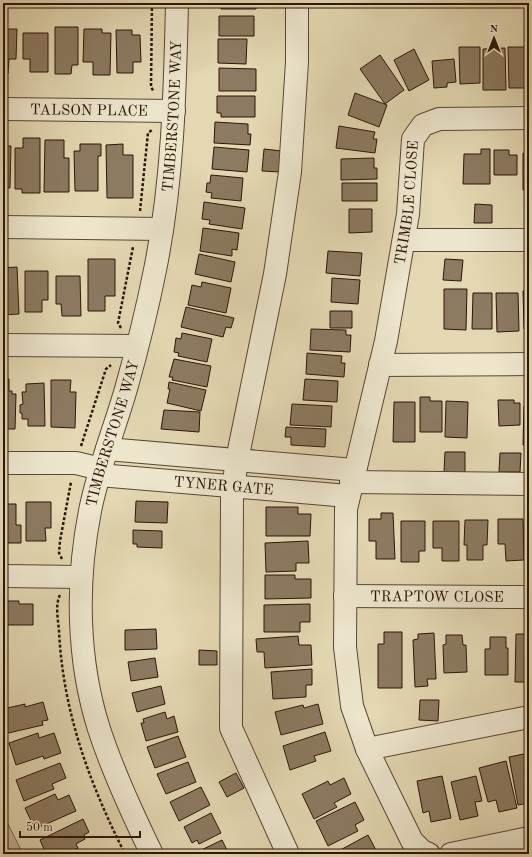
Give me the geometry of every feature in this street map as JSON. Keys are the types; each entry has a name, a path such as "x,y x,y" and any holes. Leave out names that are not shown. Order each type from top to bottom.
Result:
{"street":[{"name":"TIMBERSTONE WAY","path":"152,854 128,805 98,726 85,658 81,604 81,578 84,547 100,472 150,294 162,229 174,110 177,3"},
{"path":"288,854 231,728 233,487 237,460 275,274 290,172 298,62 298,3"},
{"name":"TALSON PLACE","path":"3,109 174,110"},
{"name":"TRIMBLE CLOSE","path":"351,483 380,365 404,240 409,201 413,138 423,125 430,121 448,118 529,118"},
{"path":"3,227 162,229"},
{"path":"404,240 529,240"},
{"path":"3,344 136,346"},
{"path":"380,365 529,364"},
{"name":"TYNER GATE","path":"107,449 237,460 351,483"},
{"name":"TYNER GATE","path":"3,463 76,463 100,472 233,487 351,483"},
{"path":"430,854 422,851 412,842 366,749 356,722 349,691 345,647 345,520 351,483 529,484"},
{"path":"3,576 81,578"},
{"name":"TRAPTOW CLOSE","path":"345,596 529,598"},
{"path":"366,749 529,717"},
{"path":"451,854 529,838"}],"path":[{"path":"152,3 151,87 155,93"}],"shaded area":[{"path":"3,809 7,822 23,854 3,854"}],"building":[{"path":"221,3 256,3 256,9 221,9"},
{"path":"219,16 254,16 254,36 219,36"},
{"path":"55,27 78,27 78,65 72,65 71,74 55,74"},
{"path":"3,29 17,29 16,59 9,59 8,74 3,74"},
{"path":"84,29 102,29 102,33 111,33 110,75 93,75 93,62 83,62"},
{"path":"116,30 132,30 132,35 140,35 141,62 133,62 133,73 117,73"},
{"path":"23,33 48,33 48,72 30,72 30,59 23,59"},
{"path":"218,39 247,39 246,64 218,63"},
{"path":"459,47 480,47 480,83 460,84"},
{"path":"508,47 529,47 529,88 509,88"},
{"path":"505,48 506,90 483,90 483,49"},
{"path":"414,49 429,80 409,91 394,60"},
{"path":"380,55 404,90 385,104 360,69"},
{"path":"454,59 456,82 447,83 447,87 434,88 432,61"},
{"path":"219,68 256,69 256,91 219,91"},
{"path":"355,93 387,105 379,127 348,115"},
{"path":"217,96 255,96 255,117 221,117 221,113 217,113"},
{"path":"215,122 248,124 248,134 251,134 250,145 214,143"},
{"path":"339,126 375,132 373,139 377,139 375,153 336,148"},
{"path":"23,138 40,138 40,193 22,193 22,189 15,189 15,148 23,148"},
{"path":"45,140 64,140 64,158 69,158 69,192 44,192"},
{"path":"80,144 101,144 101,156 98,156 98,191 75,191 74,151 80,151"},
{"path":"123,144 123,155 133,155 133,198 107,198 106,145"},
{"path":"3,146 11,146 10,188 3,188"},
{"path":"214,147 249,150 247,172 212,169"},
{"path":"264,149 282,151 280,172 262,171"},
{"path":"481,149 490,149 490,184 463,184 464,154 481,154"},
{"path":"494,150 509,150 509,155 517,155 517,175 494,175"},
{"path":"523,153 529,153 529,190 523,190"},
{"path":"374,158 374,168 377,168 377,179 341,180 341,159"},
{"path":"211,175 243,178 241,201 211,198 212,193 206,192 207,183 210,183"},
{"path":"342,183 377,183 377,201 342,201"},
{"path":"204,202 245,208 242,229 209,224 210,220 202,219"},
{"path":"475,204 492,205 492,223 474,223"},
{"path":"349,209 372,209 372,232 349,233"},
{"path":"203,228 239,233 237,250 232,249 232,256 200,251"},
{"path":"328,251 362,253 360,276 326,273"},
{"path":"199,254 235,262 231,282 195,274"},
{"path":"88,259 115,259 115,296 105,296 105,311 88,311"},
{"path":"445,259 463,260 461,281 443,280"},
{"path":"17,267 19,314 3,315 3,268"},
{"path":"25,271 48,271 48,300 42,300 42,312 25,312"},
{"path":"56,276 80,276 81,316 62,316 61,304 56,304"},
{"path":"332,278 360,280 358,304 331,302"},
{"path":"202,282 231,288 226,313 188,305 192,285 201,287"},
{"path":"444,289 467,289 466,330 444,329"},
{"path":"523,291 529,291 529,329 524,329"},
{"path":"473,293 492,293 492,329 472,329"},
{"path":"496,293 518,293 519,331 497,332"},
{"path":"186,307 234,318 231,328 226,327 223,337 181,327"},
{"path":"330,311 352,311 352,328 330,328"},
{"path":"311,329 346,330 346,335 351,335 350,352 310,350"},
{"path":"182,333 212,339 207,362 178,356 179,353 174,352 176,338 181,339"},
{"path":"307,353 342,356 341,363 345,363 344,377 306,374"},
{"path":"174,359 211,366 207,387 172,380 173,377 169,377"},
{"path":"3,379 9,379 9,391 12,391 12,394 16,394 15,429 3,429"},
{"path":"305,379 338,381 337,402 303,400"},
{"path":"51,380 71,380 70,392 76,392 75,428 51,427"},
{"path":"169,382 206,390 201,411 167,403 170,389 168,389"},
{"path":"44,383 45,426 28,426 28,419 22,419 22,413 20,413 20,405 23,404 22,392 26,392 26,384"},
{"path":"420,397 430,397 430,401 442,401 442,432 420,432"},
{"path":"498,400 514,400 514,403 520,403 520,425 499,426"},
{"path":"446,401 468,402 467,438 445,437"},
{"path":"394,402 415,402 415,442 393,442"},
{"path":"292,404 332,406 331,427 290,425"},
{"path":"524,406 529,406 529,445 523,445"},
{"path":"164,410 200,412 199,432 161,429"},
{"path":"286,427 326,429 325,447 291,445 291,437 285,437"},
{"path":"445,452 465,452 465,473 444,472"},
{"path":"500,453 521,453 520,472 499,472"},
{"path":"136,501 168,502 167,523 135,522"},
{"path":"26,502 51,502 51,528 45,528 46,541 26,541"},
{"path":"3,504 16,504 16,525 21,525 21,543 3,543"},
{"path":"266,507 298,507 298,514 311,514 310,536 266,536"},
{"path":"381,513 393,513 395,559 376,559 376,541 369,541 369,519 381,519"},
{"path":"498,519 523,519 524,560 506,561 505,544 498,544"},
{"path":"465,520 488,520 487,545 483,545 483,560 467,560 467,545 464,545"},
{"path":"401,521 425,521 425,551 419,551 419,562 401,562"},
{"path":"433,521 459,521 459,561 442,561 442,548 433,548"},
{"path":"133,530 162,531 162,548 137,547 137,544 133,544"},
{"path":"308,541 309,563 296,563 296,571 266,572 265,543"},
{"path":"265,575 295,575 295,579 311,579 311,598 265,599"},
{"path":"3,601 19,601 19,604 33,604 33,625 3,625"},
{"path":"310,604 310,622 300,622 300,632 264,632 264,605"},
{"path":"156,629 157,649 125,650 125,630"},
{"path":"384,632 402,632 402,688 378,688 378,644 384,644"},
{"path":"434,633 436,679 427,679 428,686 415,687 413,640 418,639 418,634"},
{"path":"516,634 529,634 529,682 515,682"},
{"path":"446,635 462,635 463,645 466,645 467,672 444,673 443,645 446,644"},
{"path":"298,636 299,645 311,645 312,665 265,668 264,652 257,652 256,639"},
{"path":"490,637 506,637 506,648 508,648 508,675 485,675 485,649 490,649"},
{"path":"199,650 217,651 217,665 199,665"},
{"path":"155,658 158,677 131,681 128,662"},
{"path":"312,669 312,685 306,685 306,697 273,699 271,672"},
{"path":"161,686 165,704 137,712 132,693"},
{"path":"420,700 439,700 438,721 419,720"},
{"path":"43,702 48,720 42,721 43,725 4,734 3,709 25,704 25,707"},
{"path":"318,704 323,724 281,735 275,712 303,705 304,708"},
{"path":"165,712 167,719 174,716 178,732 146,741 141,723 144,723 143,719"},
{"path":"325,732 331,751 314,756 316,761 290,770 283,746"},
{"path":"38,733 39,738 54,733 61,753 44,759 43,756 16,765 9,743"},
{"path":"178,736 186,757 155,768 147,747"},
{"path":"529,753 529,803 518,805 509,757"},
{"path":"506,761 517,808 499,812 496,800 488,802 479,768"},
{"path":"188,762 196,782 166,794 157,774"},
{"path":"60,763 66,778 52,784 54,789 24,801 16,780"},
{"path":"236,773 244,788 227,797 219,782"},
{"path":"442,776 451,818 431,822 429,811 423,813 417,781"},
{"path":"476,776 482,801 475,802 478,816 460,820 451,782"},
{"path":"344,778 351,794 334,803 337,807 314,819 302,794 328,781 330,785"},
{"path":"201,787 210,805 179,821 170,802"},
{"path":"55,794 58,800 69,795 76,811 35,829 25,808"},
{"path":"355,802 364,820 355,825 358,831 328,846 316,821"},
{"path":"211,813 221,833 199,844 197,840 192,843 184,827"},
{"path":"83,819 89,832 84,835 85,839 76,844 78,848 66,854 46,854 40,840"},
{"path":"368,835 378,854 333,854"},
{"path":"222,840 229,854 195,854 195,853"}]}
